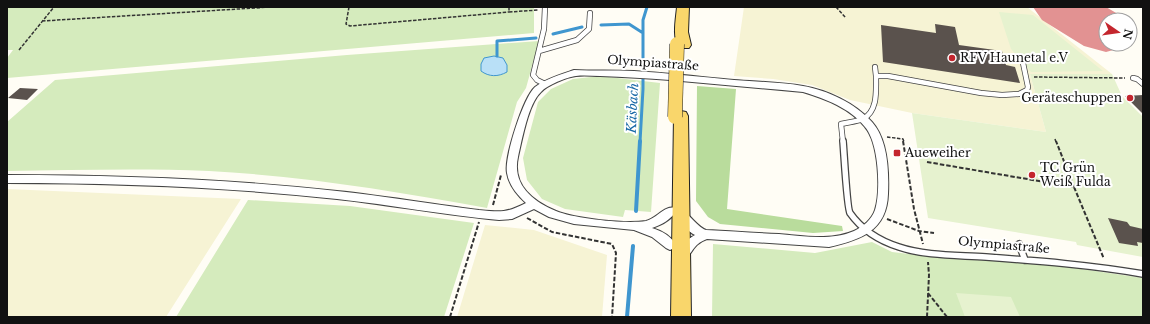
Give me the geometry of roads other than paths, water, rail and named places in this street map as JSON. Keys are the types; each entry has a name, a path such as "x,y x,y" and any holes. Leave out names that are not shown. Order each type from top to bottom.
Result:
{"main road":[{"path":"671,317 675,251 678,116 683,7"},
{"path":"675,251 681,317"}],"street":[{"name":"Olympiastraße","path":"676,212 654,223 622,225 578,222 548,213 533,205 518,189 511,174 511,167 528,104 537,90 555,79 574,73 656,75 803,89 844,104 870,126 878,142 885,191 883,204 878,217 866,230 844,239 829,242 705,234"},
{"path":"7,179 89,178 178,182 336,195 486,214 512,215 520,213 533,205"},
{"path":"676,212 695,230 705,234"},
{"name":"Olympiastraße","path":"622,225 657,233 664,238 675,251"},
{"path":"675,251 705,234"}],"lane":[{"path":"545,8 544,29 533,75 537,80 546,84"},
{"path":"539,51 577,40 589,29 590,13"},
{"path":"878,76 992,94 1010,95 1025,92 1028,88 1028,81 1023,63"},
{"path":"866,230 849,212 841,124 863,119 872,111 878,76 875,67"},
{"path":"1133,78 1137,79 1143,84"},
{"name":"Olympiastraße","path":"866,230 901,248 925,252 1107,268 1143,274"},
{"path":"1019,244 1025,260"}],"water":[{"path":"494,56 503,58 507,65 507,72 494,76 481,71 481,64 484,58"}],"waterway":[{"name":"Käsbach","path":"643,33 643,20 647,7"},
{"path":"601,25 629,24 643,33"},
{"path":"553,34 582,27"},
{"name":"Käsbach","path":"640,142 643,89 643,33"},
{"path":"497,56 497,41 536,38"},
{"name":"Käsbach","path":"636,211 640,141"},
{"name":"Käsbach","path":"627,317 633,246"}],"place":[{"name":"RFV Haunetal e.V","path":"952,58"},
{"name":"Geräteschuppen","path":"1130,98"},
{"name":"Aueweiher","path":"897,153"},
{"name":"TC Grün Weiß Fulda","path":"1032,175"}]}
